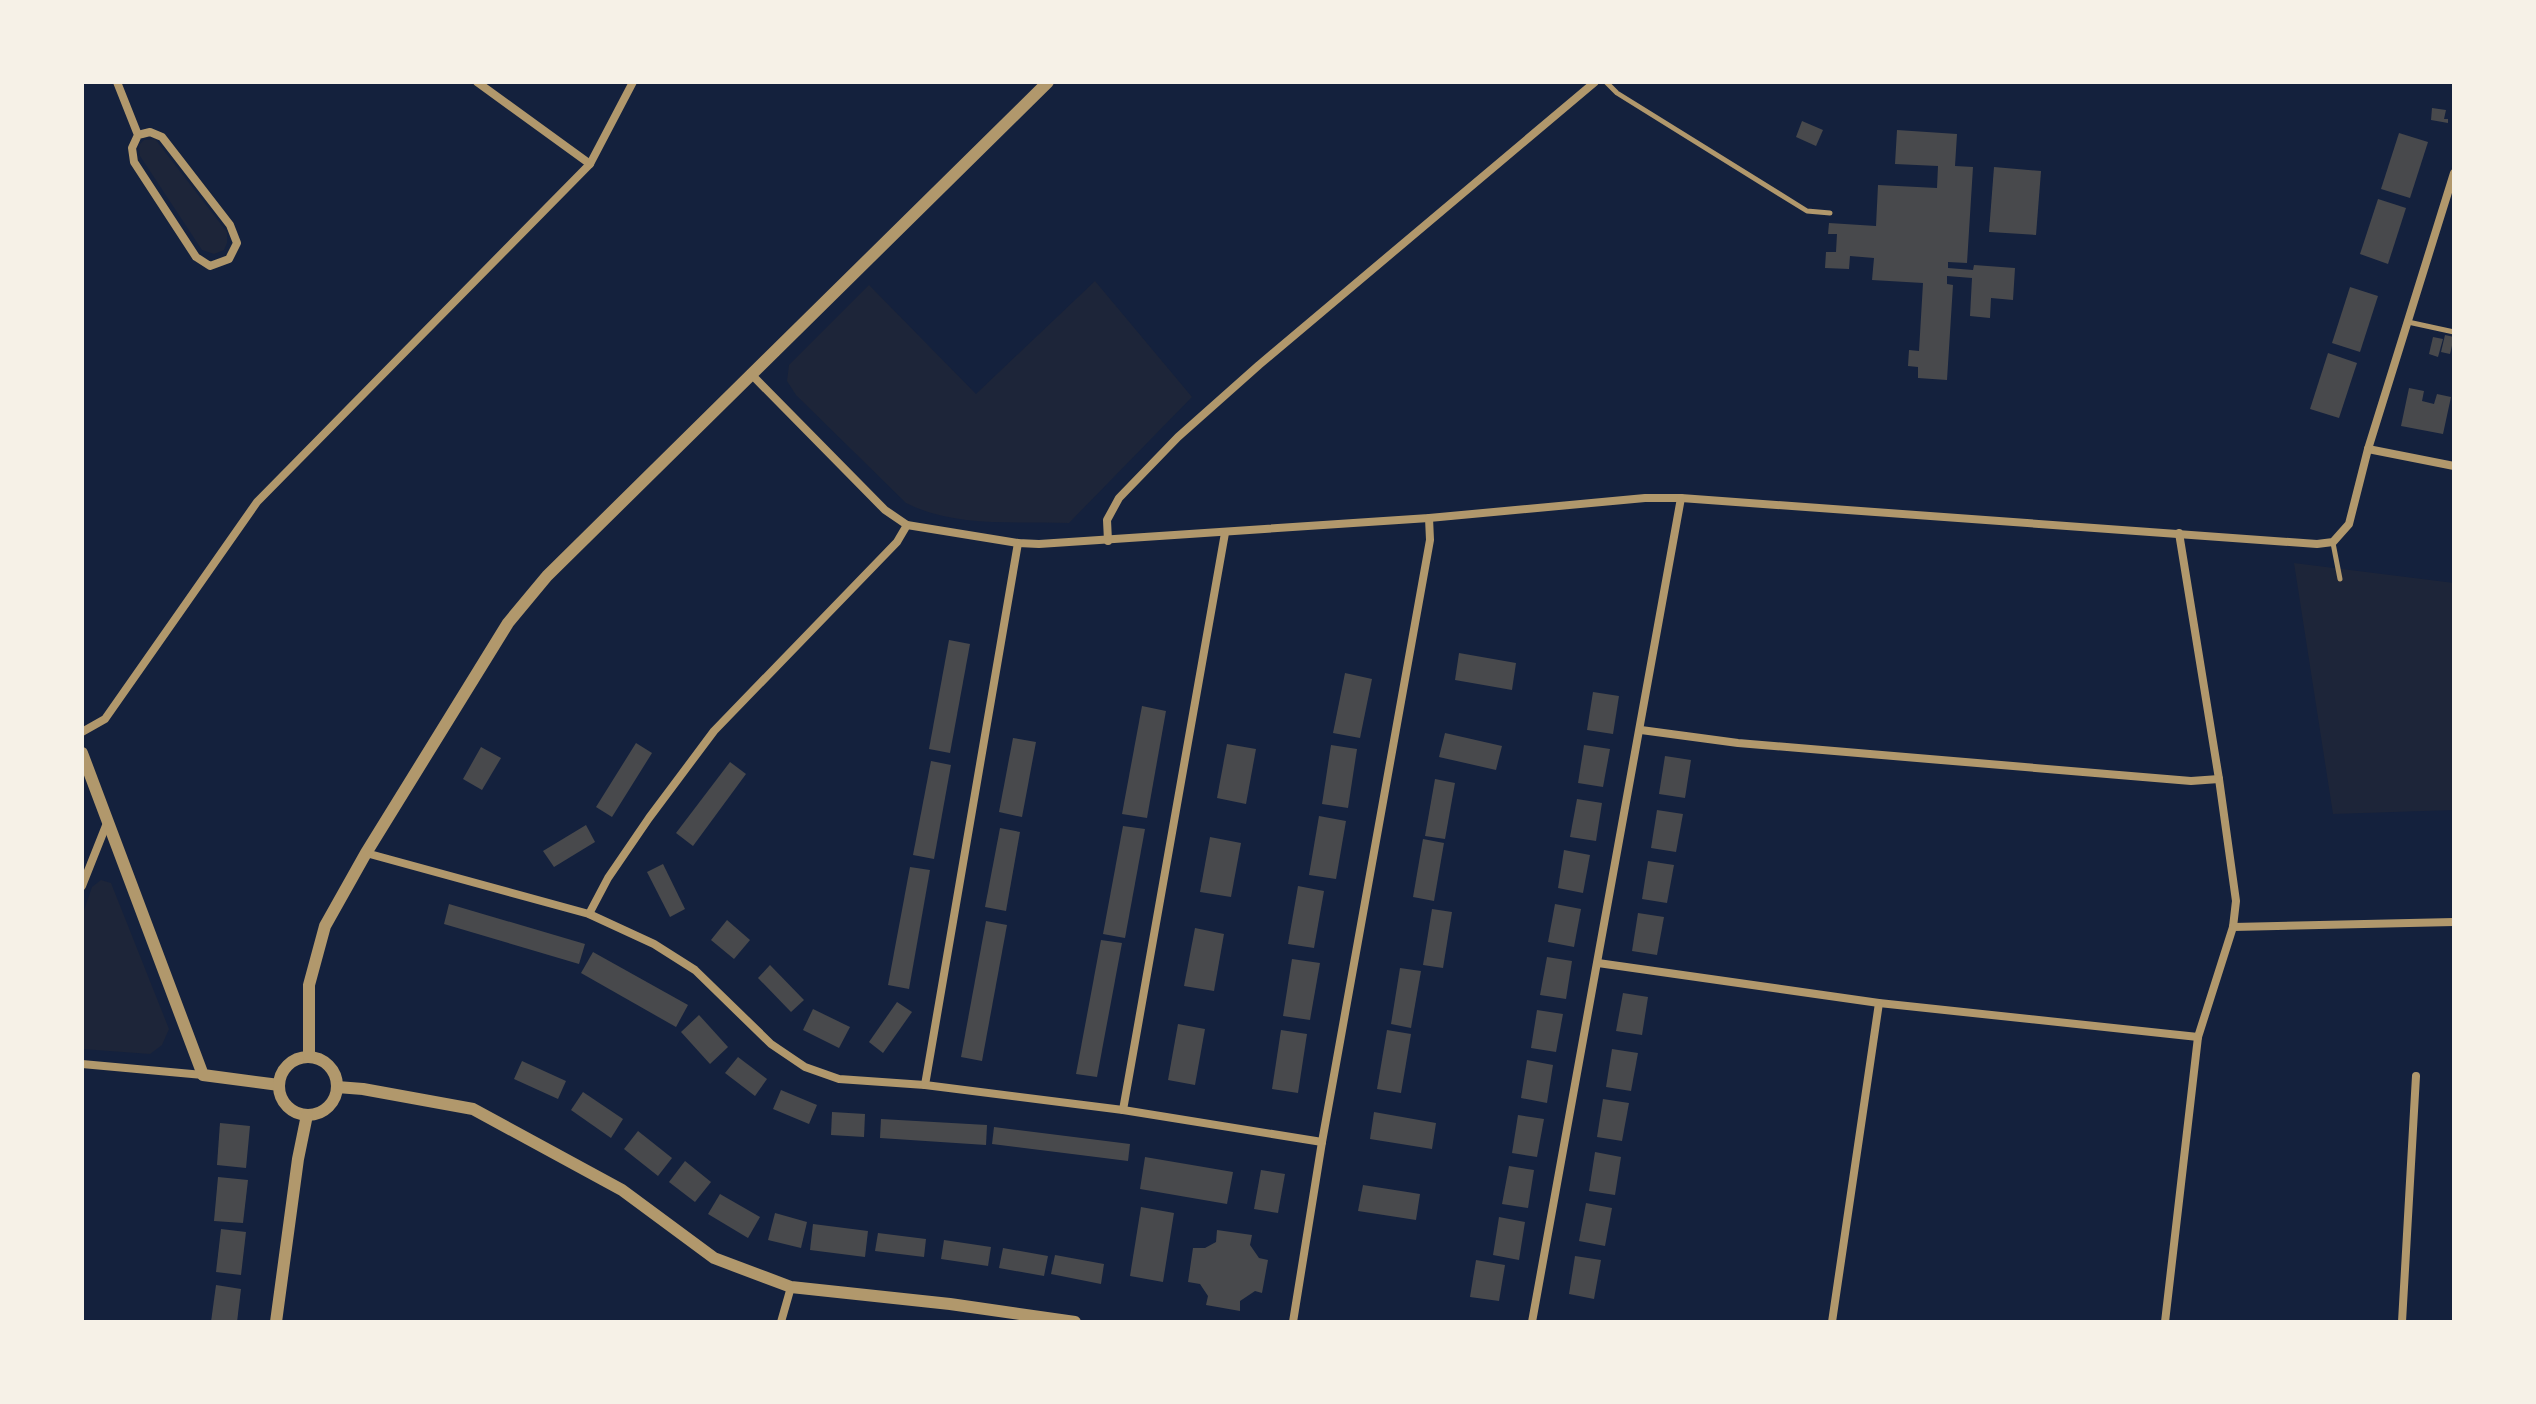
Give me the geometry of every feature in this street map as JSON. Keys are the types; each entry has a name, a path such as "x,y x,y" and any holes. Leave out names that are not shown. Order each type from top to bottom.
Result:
{"street":[{"path":"117,82 138,135 132,148 134,162 196,257 210,266 229,259 237,243 230,225 162,137 150,132 138,135"},
{"path":"477,82 590,164"},
{"path":"82,732 105,719 257,502 590,164 633,82"},
{"path":"309,1057 309,985 325,926 366,853 508,623 547,576 1048,82"},
{"path":"1108,541 1107,520 1119,498 1178,437 1595,82"},
{"path":"752,375 885,510 907,525 1018,543 1108,541 1429,518 1645,498 1681,498 2317,544 2333,542 2349,524 2368,449 2454,173"},
{"path":"2368,449 2454,466"},
{"path":"1532,1322 1681,498"},
{"path":"1293,1322 1322,1142 1430,540 1429,518"},
{"path":"589,914 608,878 714,731 897,542 907,525"},
{"path":"1123,1110 1225,533"},
{"path":"2165,1322 2198,1037 2233,927 2236,901 2179,533"},
{"path":"925,1085 1018,543"},
{"path":"1641,730 1738,743 1863,754 2191,781 2219,779"},
{"path":"82,753 203,1075"},
{"path":"82,886 107,823"},
{"path":"366,853 589,914 654,944 695,970 771,1044 805,1067 839,1079 925,1085 1123,1110 1322,1142"},
{"path":"2233,927 2454,922"},
{"path":"1598,963 1879,1003 2198,1037"},
{"path":"1832,1322 1879,1003"},
{"path":"309,1057 320,1059 330,1066 336,1076 337,1087 328,1108 318,1114 307,1115 296,1113 286,1106 280,1096 279,1085 281,1074 288,1064 298,1058 309,1057"},
{"path":"82,1064 279,1085"},
{"path":"2402,1322 2416,1076"},
{"path":"337,1087 473,1109 622,1190 714,1258 791,1287 950,1304 1075,1322"},
{"path":"276,1322 307,1115"},
{"path":"781,1322 791,1287"}],"lane":[{"path":"1606,82 1617,93 1807,211 1830,213"},
{"path":"2407,322 2454,332"},
{"path":"2333,542 2340,579"}],"shaded area":[{"path":"155,139 227,232 224,250 214,254 202,250 140,156 139,145 144,140"},
{"path":"1095,281 1192,397 1069,523 965,520 925,511 906,503 796,395 787,381 789,365 869,285 976,394"},
{"path":"2294,563 2454,583 2454,810 2333,814"},
{"path":"101,880 111,883 169,1029 162,1045 150,1054 82,1049 82,916 92,887"}],"building":[{"path":"2432,108 2446,110 2444,119 2448,119 2448,123 2431,120"},
{"path":"1802,121 1823,130 1816,146 1796,137"},
{"path":"1897,130 1957,134 1955,166 1973,167 1967,263 1948,262 1948,268 1973,270 1974,265 2015,268 2013,300 1991,298 1990,318 1970,316 1972,278 1947,276 1947,284 1953,285 1947,380 1918,378 1918,367 1908,366 1909,350 1919,351 1923,283 1872,280 1874,258 1850,256 1849,269 1825,268 1826,252 1836,252 1837,234 1828,234 1829,223 1876,226 1878,185 1937,188 1938,166 1895,164"},
{"path":"2399,133 2428,142 2410,198 2381,189"},
{"path":"1994,167 2041,171 2036,235 1989,232"},
{"path":"2378,199 2406,208 2388,264 2360,254"},
{"path":"2350,287 2378,296 2360,352 2332,343"},
{"path":"2445,335 2454,337 2450,354 2441,352"},
{"path":"2433,337 2443,339 2438,357 2429,354"},
{"path":"2328,353 2357,363 2339,418 2310,409"},
{"path":"2409,388 2424,391 2422,401 2434,404 2437,394 2451,397 2443,434 2401,426"},
{"path":"949,640 970,644 950,753 929,749"},
{"path":"1459,653 1516,663 1512,690 1455,680"},
{"path":"1345,673 1372,679 1360,738 1333,733"},
{"path":"1593,692 1619,696 1613,734 1587,730"},
{"path":"1142,706 1166,711 1147,818 1122,814"},
{"path":"1445,733 1502,746 1496,770 1439,757"},
{"path":"1013,738 1036,742 1022,817 999,812"},
{"path":"636,743 652,753 612,817 596,807"},
{"path":"1227,744 1256,749 1246,804 1217,798"},
{"path":"1331,745 1357,749 1348,808 1322,804"},
{"path":"1584,745 1610,749 1603,787 1578,783"},
{"path":"481,747 501,758 482,790 463,779"},
{"path":"1665,756 1691,760 1685,798 1659,794"},
{"path":"931,761 951,765 934,859 913,855"},
{"path":"730,762 746,774 693,846 676,833"},
{"path":"1435,779 1455,783 1445,839 1425,836"},
{"path":"1577,799 1602,803 1596,841 1570,837"},
{"path":"1657,810 1683,814 1676,852 1651,848"},
{"path":"1319,816 1346,821 1336,879 1309,875"},
{"path":"586,825 595,842 554,867 543,851"},
{"path":"1123,826 1145,829 1125,938 1103,934"},
{"path":"1000,828 1020,832 1006,911 985,907"},
{"path":"1210,837 1241,843 1231,897 1200,892"},
{"path":"1423,839 1444,843 1434,901 1413,897"},
{"path":"1564,850 1590,855 1583,893 1558,888"},
{"path":"1648,861 1674,865 1667,903 1642,899"},
{"path":"663,864 685,909 670,917 647,872"},
{"path":"910,867 930,870 909,989 888,985"},
{"path":"1298,886 1324,891 1314,948 1288,944"},
{"path":"449,904 585,944 579,964 444,924"},
{"path":"1555,904 1581,909 1574,947 1548,942"},
{"path":"1432,909 1452,912 1443,968 1423,965"},
{"path":"1638,913 1664,917 1657,955 1632,951"},
{"path":"727,920 750,940 734,959 711,940"},
{"path":"986,921 1007,925 982,1061 961,1057"},
{"path":"1195,928 1224,934 1214,991 1184,986"},
{"path":"1101,940 1122,943 1097,1077 1076,1074"},
{"path":"593,952 688,1005 676,1027 581,973"},
{"path":"1547,957 1572,961 1566,999 1540,995"},
{"path":"1292,959 1320,963 1310,1020 1283,1016"},
{"path":"770,965 804,1000 791,1012 758,978"},
{"path":"1400,968 1421,971 1411,1028 1391,1024"},
{"path":"1623,993 1648,997 1642,1035 1616,1031"},
{"path":"897,1002 912,1012 883,1053 869,1042"},
{"path":"813,1009 850,1027 839,1048 803,1030"},
{"path":"1537,1010 1563,1014 1556,1052 1531,1048"},
{"path":"699,1015 728,1047 710,1064 681,1032"},
{"path":"1178,1024 1205,1029 1195,1085 1168,1080"},
{"path":"1281,1030 1307,1034 1298,1093 1272,1089"},
{"path":"1387,1030 1411,1034 1401,1093 1377,1089"},
{"path":"1612,1049 1638,1053 1631,1091 1606,1087"},
{"path":"738,1057 767,1079 755,1096 725,1073"},
{"path":"1527,1060 1553,1065 1547,1103 1521,1098"},
{"path":"522,1061 566,1081 558,1099 514,1079"},
{"path":"781,1090 817,1105 809,1124 773,1109"},
{"path":"583,1092 623,1119 611,1138 571,1110"},
{"path":"1603,1099 1629,1103 1622,1141 1597,1137"},
{"path":"832,1112 865,1114 864,1137 831,1135"},
{"path":"1374,1112 1436,1123 1432,1149 1370,1139"},
{"path":"1518,1115 1544,1119 1537,1157 1512,1153"},
{"path":"881,1119 987,1125 986,1145 880,1138"},
{"path":"220,1123 250,1126 246,1168 217,1165"},
{"path":"994,1127 1130,1144 1128,1161 992,1144"},
{"path":"638,1131 672,1158 658,1176 624,1149"},
{"path":"1595,1152 1621,1157 1615,1195 1589,1191"},
{"path":"1145,1157 1233,1172 1227,1204 1140,1189"},
{"path":"685,1161 711,1182 695,1202 669,1182"},
{"path":"1509,1166 1534,1170 1528,1208 1502,1204"},
{"path":"1261,1170 1285,1174 1278,1213 1254,1209"},
{"path":"218,1177 248,1180 243,1223 214,1221"},
{"path":"1363,1185 1420,1194 1416,1220 1358,1211"},
{"path":"720,1194 760,1217 748,1238 708,1214"},
{"path":"1586,1203 1612,1208 1605,1246 1579,1241"},
{"path":"1141,1207 1174,1213 1163,1282 1130,1276"},
{"path":"775,1213 807,1222 801,1248 768,1240"},
{"path":"1499,1217 1525,1222 1519,1260 1493,1255"},
{"path":"813,1224 868,1231 865,1257 810,1250"},
{"path":"221,1229 246,1232 241,1275 216,1272"},
{"path":"1217,1230 1252,1235 1250,1245 1259,1258 1268,1260 1262,1293 1255,1291 1240,1301 1240,1311 1206,1305 1208,1296 1200,1284 1188,1282 1193,1248 1205,1248 1216,1242"},
{"path":"878,1233 926,1239 924,1257 875,1251"},
{"path":"944,1240 991,1247 988,1266 941,1259"},
{"path":"1003,1248 1048,1256 1044,1276 999,1268"},
{"path":"1055,1255 1104,1264 1101,1284 1051,1274"},
{"path":"1575,1256 1601,1260 1594,1299 1569,1294"},
{"path":"1476,1260 1505,1265 1499,1301 1470,1297"},
{"path":"216,1285 241,1289 237,1322 211,1322"}]}
